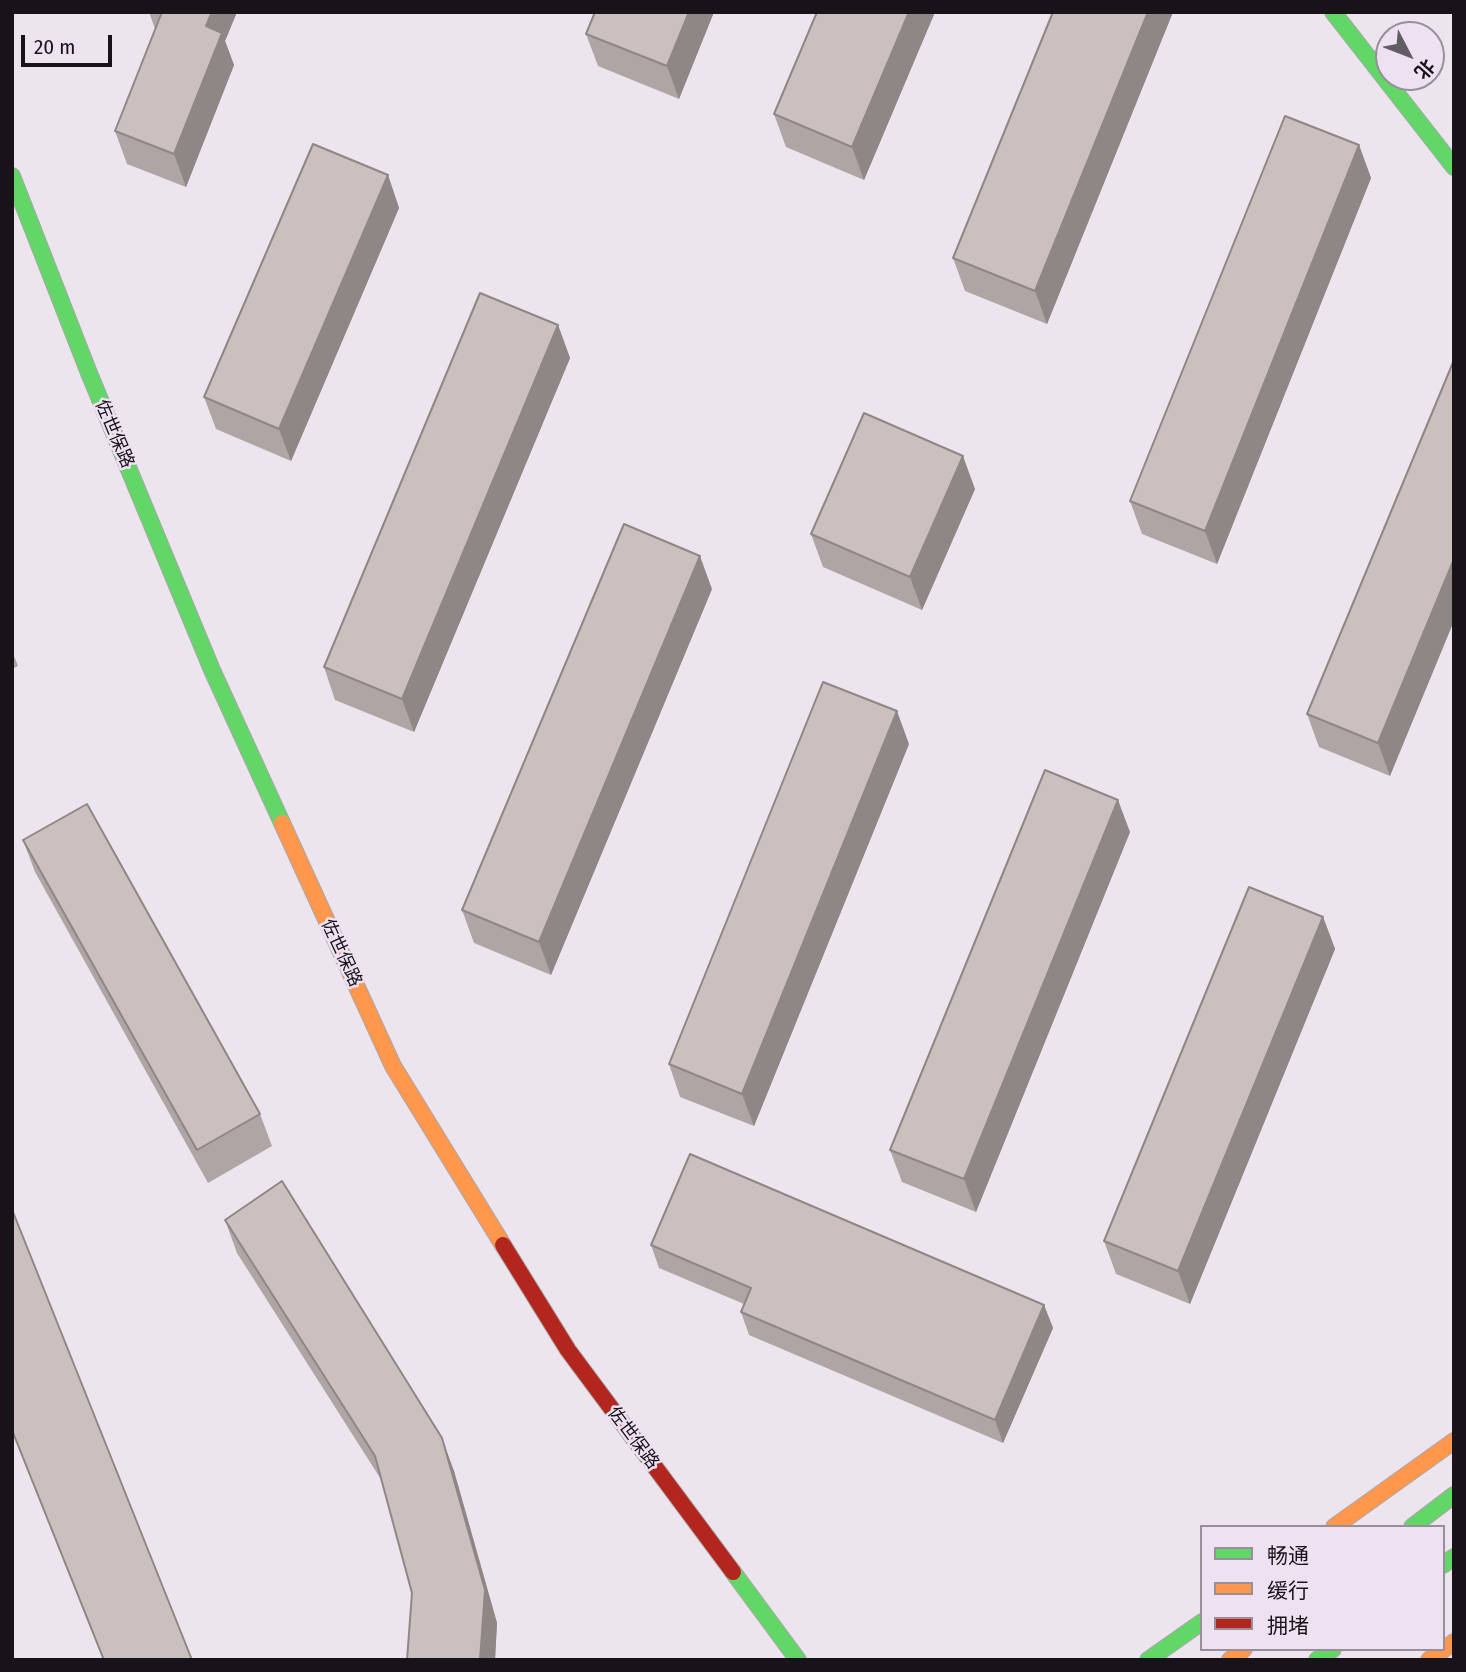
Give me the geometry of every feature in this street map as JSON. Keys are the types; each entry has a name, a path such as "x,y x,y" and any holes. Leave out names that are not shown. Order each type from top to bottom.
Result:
{"main road":[{"path":"1333,12 1454,167"},
{"name":"佐世保路","path":"12,176 89,373 212,670 393,1066 568,1350 798,1660"},
{"path":"1337,1525 1454,1441"},
{"path":"1415,1525 1454,1495"},
{"path":"1149,1660 1200,1623"}],"building":[{"path":"162,12 212,12 206,26 222,33 174,154 115,131"},
{"path":"595,12 689,12 667,66 586,34"},
{"path":"817,12 909,12 852,147 774,114"},
{"path":"1053,12 1148,12 1035,291 953,258"},
{"path":"1285,116 1359,145 1205,531 1130,501"},
{"path":"313,144 388,175 279,429 204,397"},
{"path":"480,293 558,325 402,699 324,667"},
{"path":"1454,360 1454,559 1378,743 1307,714"},
{"path":"864,413 963,456 910,577 811,534"},
{"path":"624,524 700,556 539,942 462,910"},
{"path":"823,682 897,711 742,1094 669,1064"},
{"path":"1045,770 1118,800 964,1179 890,1150"},
{"path":"87,804 260,1114 197,1150 23,840"},
{"path":"1249,887 1323,917 1178,1271 1104,1241"},
{"path":"690,1154 1044,1305 995,1420 741,1312 751,1288 651,1245"},
{"path":"282,1181 442,1438 485,1590 480,1660 407,1660 412,1593 375,1456 225,1220"},
{"path":"12,1212 192,1660 104,1660 12,1430"}],"traffic: fast":[{"path":"1333,12 1454,167"},
{"path":"12,176 89,373 212,670 282,823"},
{"path":"1415,1525 1454,1495"},
{"path":"1445,1564 1454,1557"},
{"path":"733,1572 798,1660"},
{"path":"1148,1660 1200,1623"},
{"path":"1317,1660 1330,1651"}],"traffic: slow":[{"path":"282,823 393,1066 503,1245"},
{"path":"1337,1525 1454,1441"},
{"path":"1445,1648 1454,1642"},
{"path":"1230,1660 1241,1651"},
{"path":"1429,1660 1442,1651"}],"traffic: jam":[{"path":"503,1245 568,1350 733,1572"}]}
